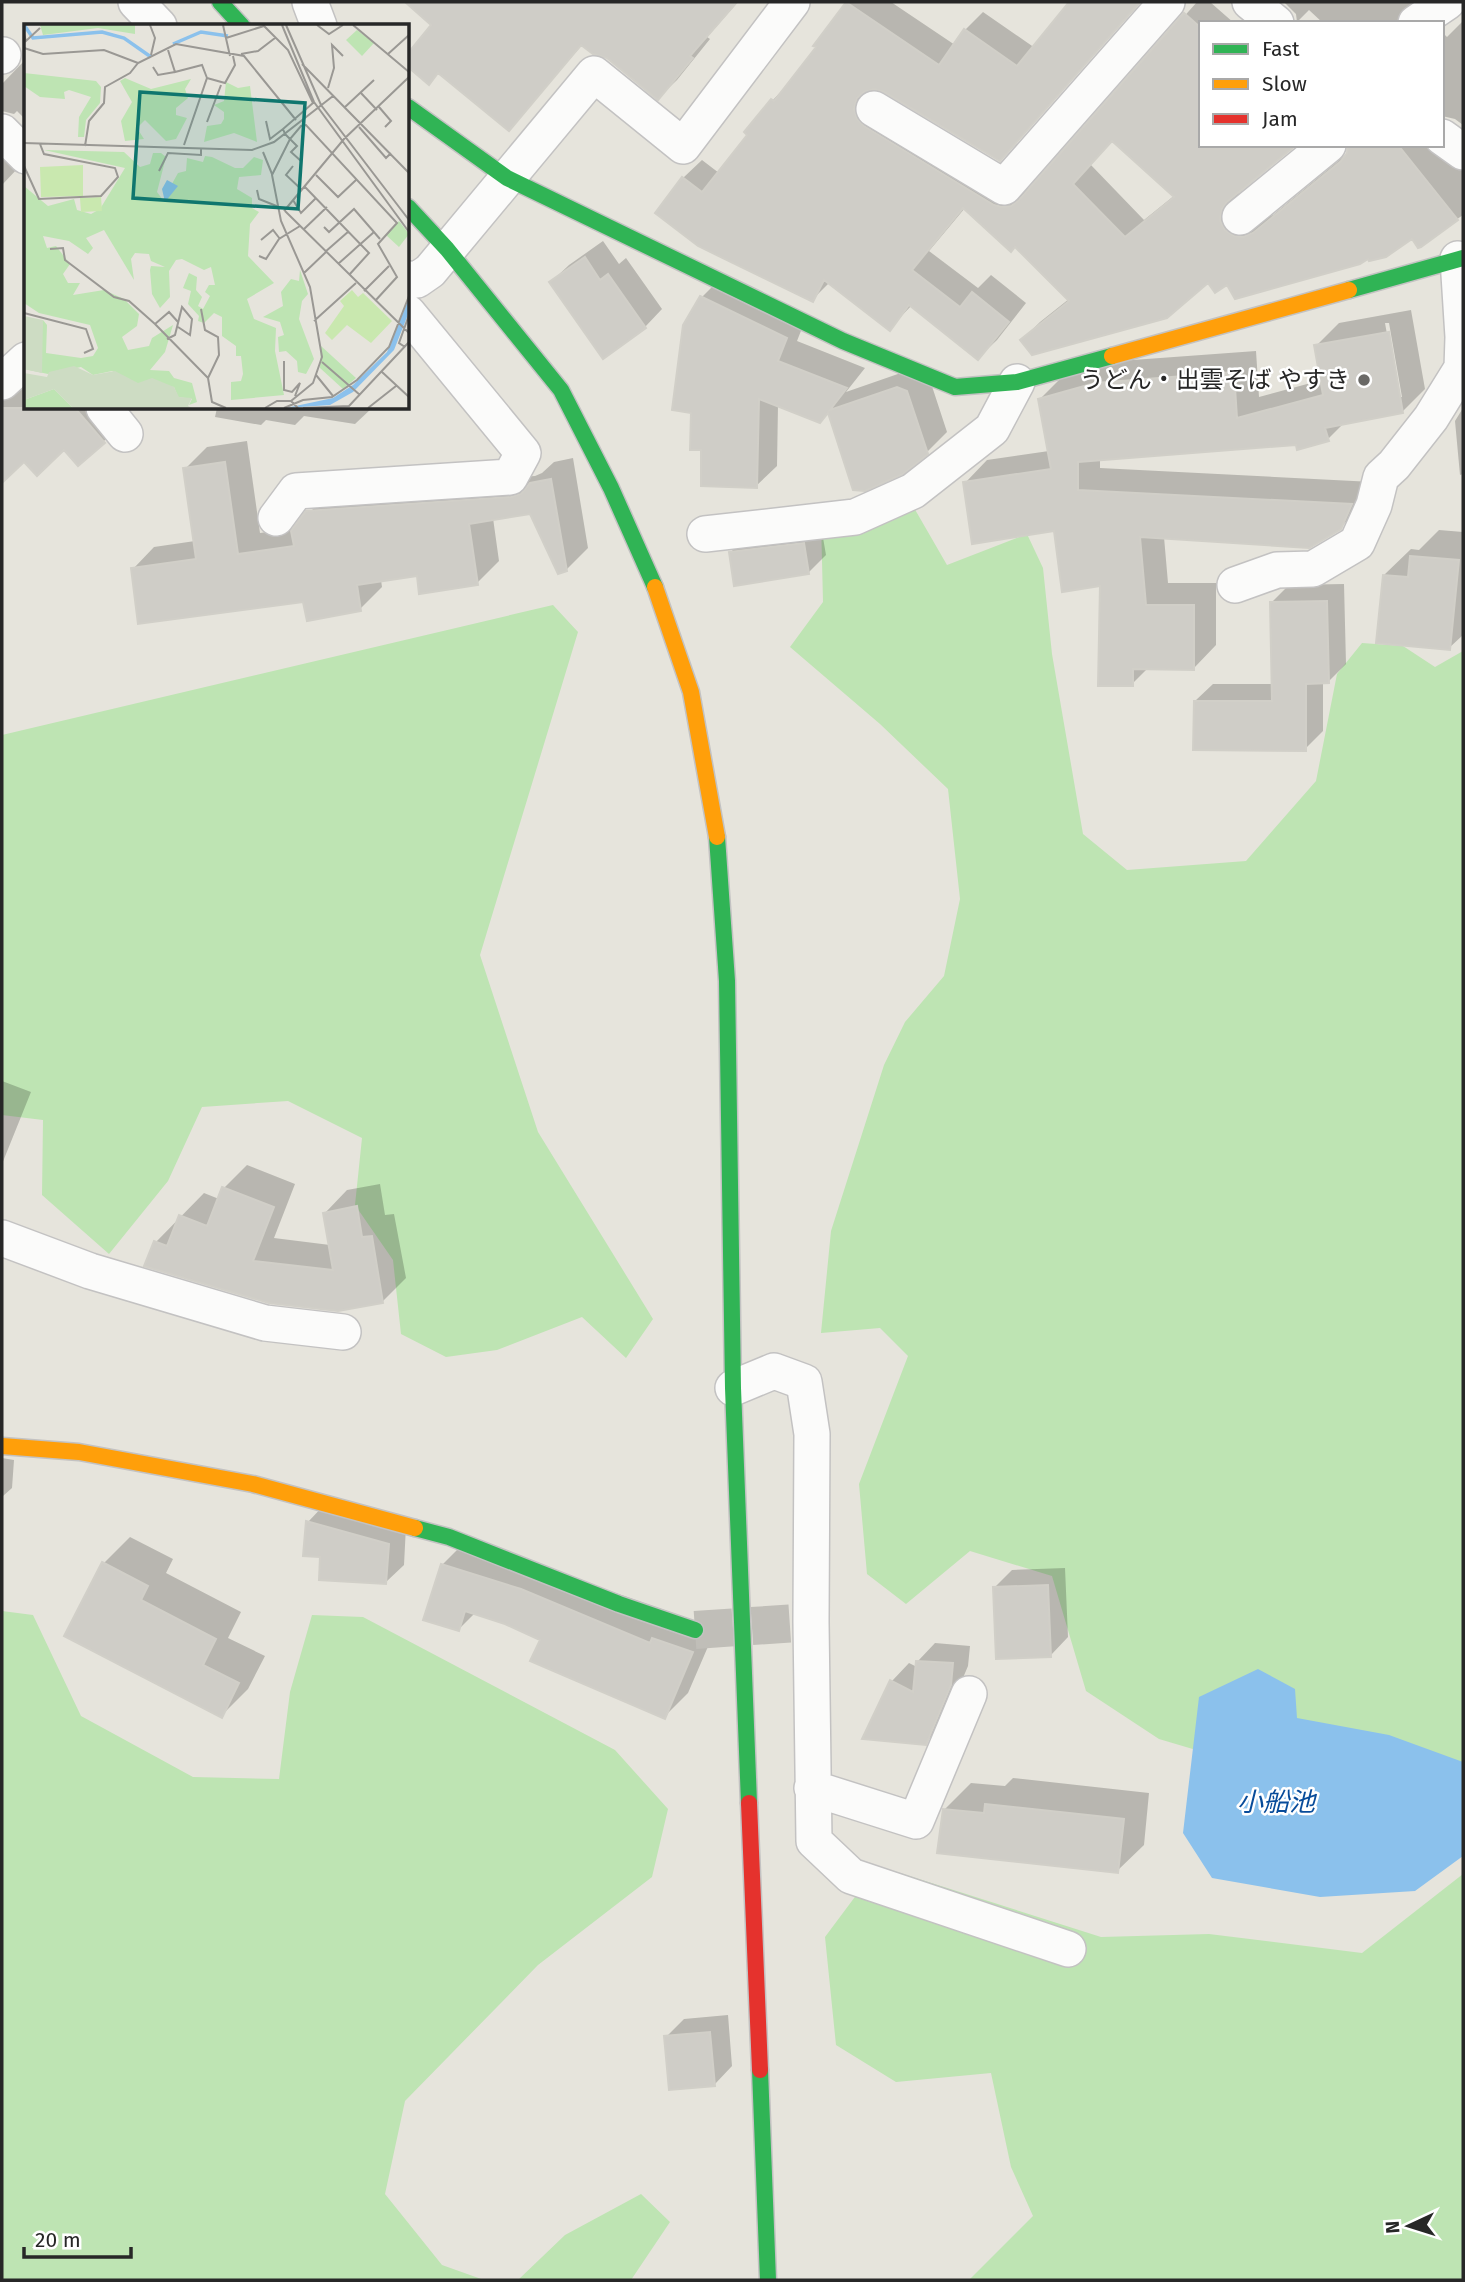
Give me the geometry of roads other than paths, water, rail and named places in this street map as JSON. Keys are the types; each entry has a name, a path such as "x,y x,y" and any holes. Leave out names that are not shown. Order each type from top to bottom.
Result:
{"street":[{"path":"136,2 157,24"},
{"path":"220,2 240,24"},
{"path":"310,2 318,24"},
{"path":"410,279 417,280 430,271 594,74 683,146 793,2"},
{"path":"874,109 1004,187 1167,2"},
{"path":"1250,2 1274,21"},
{"path":"1419,21 1447,2"},
{"path":"410,108 507,178 843,341 956,387 1017,382 1456,254 1463,337 1462,368 1432,418 1381,477 1374,505 1357,543 1313,569 1278,570 1235,585"},
{"path":"2,132 24,154"},
{"path":"1444,138 1463,152"},
{"path":"1240,217 1326,147"},
{"path":"410,209 447,249 561,390 611,488 654,584 691,692 716,827 727,981 733,1388 768,2280"},
{"path":"276,519 296,491 510,477 523,453 410,315"},
{"path":"2,382 24,362"},
{"path":"705,534 855,517 913,491 992,429 1017,382"},
{"path":"2,1238 90,1271 265,1322 343,1332"},
{"path":"733,1388 774,1371 804,1382 812,1434 814,1841 851,1877 1068,1949"},
{"path":"2,1446 79,1452 253,1484 449,1537 619,1604 695,1630"},
{"path":"812,1788 916,1821 969,1694"}],"water":[{"name":"小船池","path":"1258,1669 1295,1689 1297,1718 1389,1735 1463,1762 1463,1856 1415,1891 1320,1897 1212,1878 1183,1833 1199,1697"}],"tunnel":[{"path":"695,1630 811,1622"}],"place":[{"name":"うどん・出雲そば やすき","path":"1364,380"}]}
